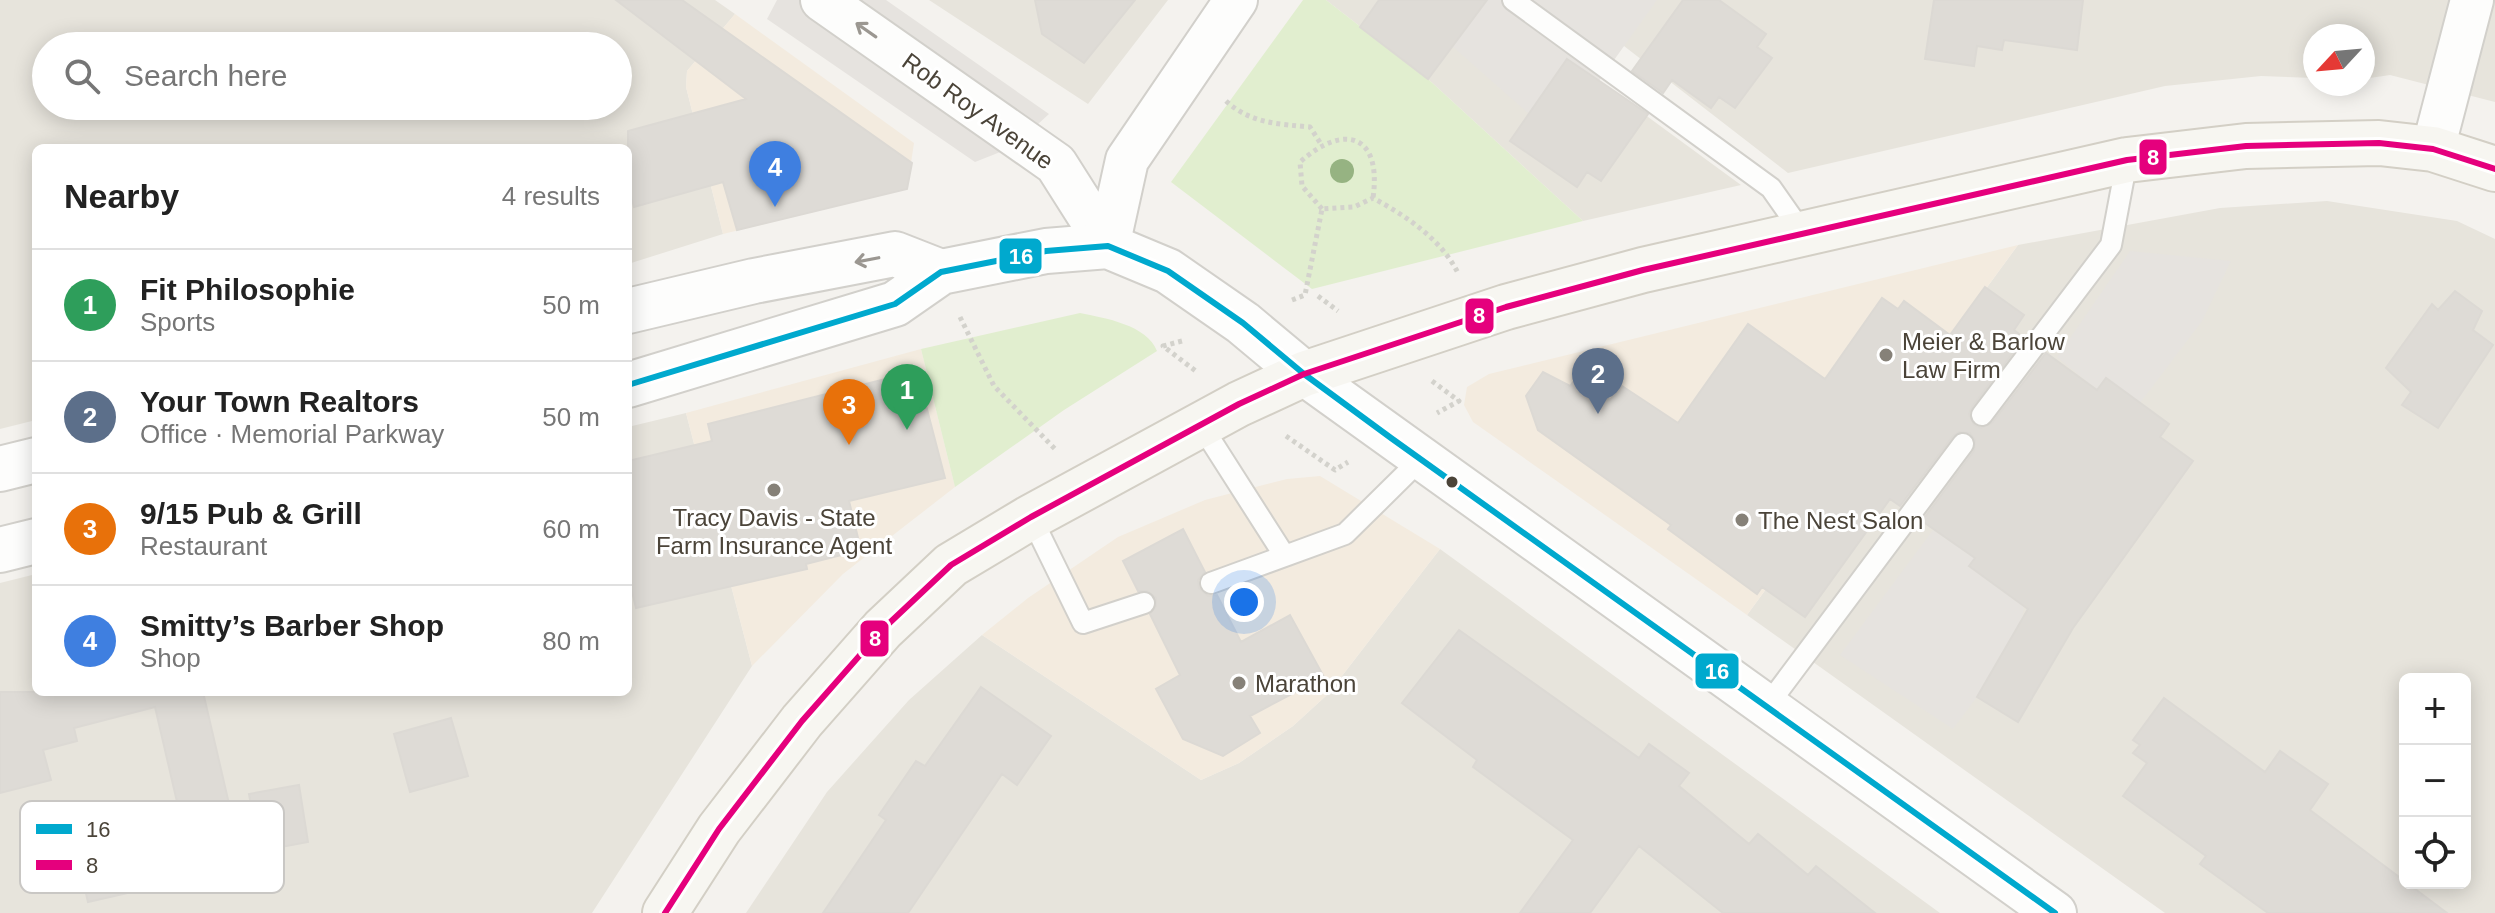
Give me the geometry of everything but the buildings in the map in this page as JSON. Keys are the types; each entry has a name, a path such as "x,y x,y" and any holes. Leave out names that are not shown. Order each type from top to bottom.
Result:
{"main road":[{"path":"665,913 753,785 802,721 883,629 951,565 1031,517 1201,425 1304,374 1480,317 1643,270 2127,160 2246,146 2379,143 2433,149 2495,169"}],"street":[{"name":"Rob Roy Avenue","path":"822,0 1056,164 1108,246"},
{"path":"1108,246 1127,160 1236,0"},
{"path":"2433,149 2472,0"},
{"path":"632,384 895,304 941,272 1046,251 1108,246 1168,271 1243,323 1304,374 2055,913"},
{"path":"632,310 754,281 895,254 941,272"},
{"path":"0,469 32,461"},
{"path":"0,550 32,542"}],"lane":[{"path":"1513,0 1771,188 1804,235"},
{"path":"1982,415 2111,245 2127,160"},
{"path":"1201,425 1284,555"},
{"path":"1767,706 1963,444"},
{"path":"1211,583 1345,534 1421,459"},
{"path":"1031,517 1083,623 1144,603"}],"path":[{"path":"1189,67 1242,116 1268,123 1310,127 1321,144"},
{"path":"1322,209 1302,186 1300,162 1321,144 1341,139 1359,141 1372,155 1376,177 1373,198"},
{"path":"1322,209 1354,207 1373,198"},
{"path":"1373,198 1401,213 1449,254 1480,317"},
{"path":"1305,295 1322,209"},
{"path":"941,272 969,338 994,386 1088,487"}],"shaded area":[{"path":"0,0 715,0 735,14 687,71 686,87 723,234 632,263 632,144 32,144 32,421 0,429"},
{"path":"777,0 886,0 1049,114 1013,147 975,162 767,19"},
{"path":"929,0 1168,0 1088,104"},
{"path":"1326,0 1488,0 1741,185 1583,221 1428,79"},
{"path":"1487,0 1657,0 1599,81 1567,59 1529,114 1452,46"},
{"path":"1555,0 2495,0 2495,102 2390,75 2375,77 2375,24 2303,24 2303,78 2261,76 2165,86 1788,173 1624,46"},
{"path":"735,14 914,143 907,189 723,234 686,87 687,71"},
{"path":"2327,201 2457,221 2495,239 2495,913 2165,913 1747,615 2018,245 2220,208"},
{"path":"2018,245 1747,615 1473,422 1464,405 1467,387 1489,374"},
{"path":"2130,251 2231,261 2202,321 2140,403 2106,378 2097,390 2057,357"},
{"path":"921,349 955,487 843,574 752,666 686,413"},
{"path":"686,413 752,666 592,913 0,913 0,583 32,575 32,696 632,696 632,426"},
{"path":"1320,476 1440,549 1328,694 1293,726 1239,763 1201,780 982,635 1028,598 1118,537 1205,500 1287,479"},
{"path":"1933,530 1975,558 1969,567 2024,606 2022,620 1977,697 1953,729 1840,655"},
{"path":"1440,549 1940,913 746,913 827,792 909,700 982,635 1201,780 1239,763 1293,726 1328,694"}],"green space":[{"path":"1303,0 1326,0 1428,79 1583,221 1312,289 1171,182"},
{"path":"1080,313 1113,320 1135,329 1152,342 1157,351 1064,410 955,487 921,349"}],"transit line":[{"name":"8","path":"665,913 719,829 802,721 883,629 951,565 1031,517 1239,404 1304,374 1506,307 1643,270 2127,160 2246,146 2379,143 2433,149 2495,169"},
{"name":"16","path":"632,384 895,304 941,272 1046,251 1108,246 1168,271 1243,323 1304,374 1391,438 2055,913"}],"place":[{"name":"Smitty’s Barber Shop","path":"775,207"},
{"name":"Meier & Barlow Law Firm","path":"1886,355"},
{"name":"Your Town Realtors","path":"1598,414"},
{"name":"Fit Philosophie","path":"907,430"},
{"name":"9/15 Pub & Grill","path":"849,445"},
{"name":"Tracy Davis - State Farm Insurance Agent","path":"774,490"},
{"name":"The Nest Salon","path":"1742,520"},
{"name":"Marathon","path":"1239,683"}]}
